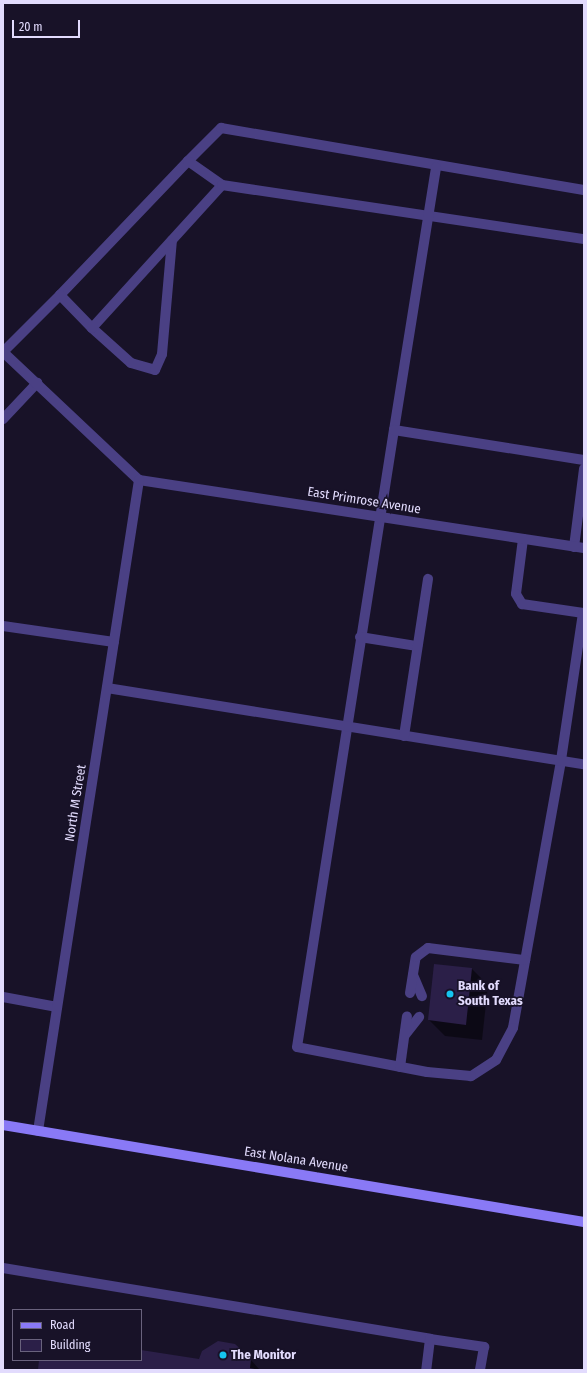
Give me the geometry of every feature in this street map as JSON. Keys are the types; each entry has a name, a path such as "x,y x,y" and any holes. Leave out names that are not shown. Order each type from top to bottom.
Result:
{"main road":[{"name":"East Nolana Avenue","path":"3,1125 584,1222"}],"street":[{"path":"139,480 3,352 221,128 436,167 584,190"},
{"path":"188,161 222,185 584,238"},
{"path":"436,167 379,516 297,1047 400,1067 471,1076 496,1060 513,1028 561,760 583,613 522,604 516,594 523,539"},
{"path":"92,328 222,185"},
{"path":"60,295 92,328 131,363 155,370 162,354 172,240"},
{"path":"3,419 37,383"},
{"path":"394,430 584,460"},
{"path":"579,548 584,470"},
{"name":"East Primrose Avenue","path":"139,480 579,548"},
{"name":"North M Street","path":"38,1131 139,480"},
{"path":"404,736 428,579"},
{"path":"3,626 114,642"},
{"path":"360,637 417,646"},
{"path":"107,688 584,764"},
{"path":"413,994 413,975 416,956 428,948 525,960"},
{"path":"3,997 57,1007"},
{"path":"400,1067 404,1036 410,1016"},
{"path":"3,1268 430,1339 484,1346 480,1370"},
{"path":"426,1370 430,1339"}],"building":[{"name":"Bank of South Texas","path":"434,964 472,968 466,1025 428,1020"},
{"name":"The Monitor","path":"218,1341 235,1344 251,1359 250,1368 259,1370 38,1370 39,1361 142,1361 142,1350 199,1359 202,1351"}],"place":[{"name":"Bank of South Texas","path":"450,994"},
{"name":"The Monitor","path":"223,1355"}]}
